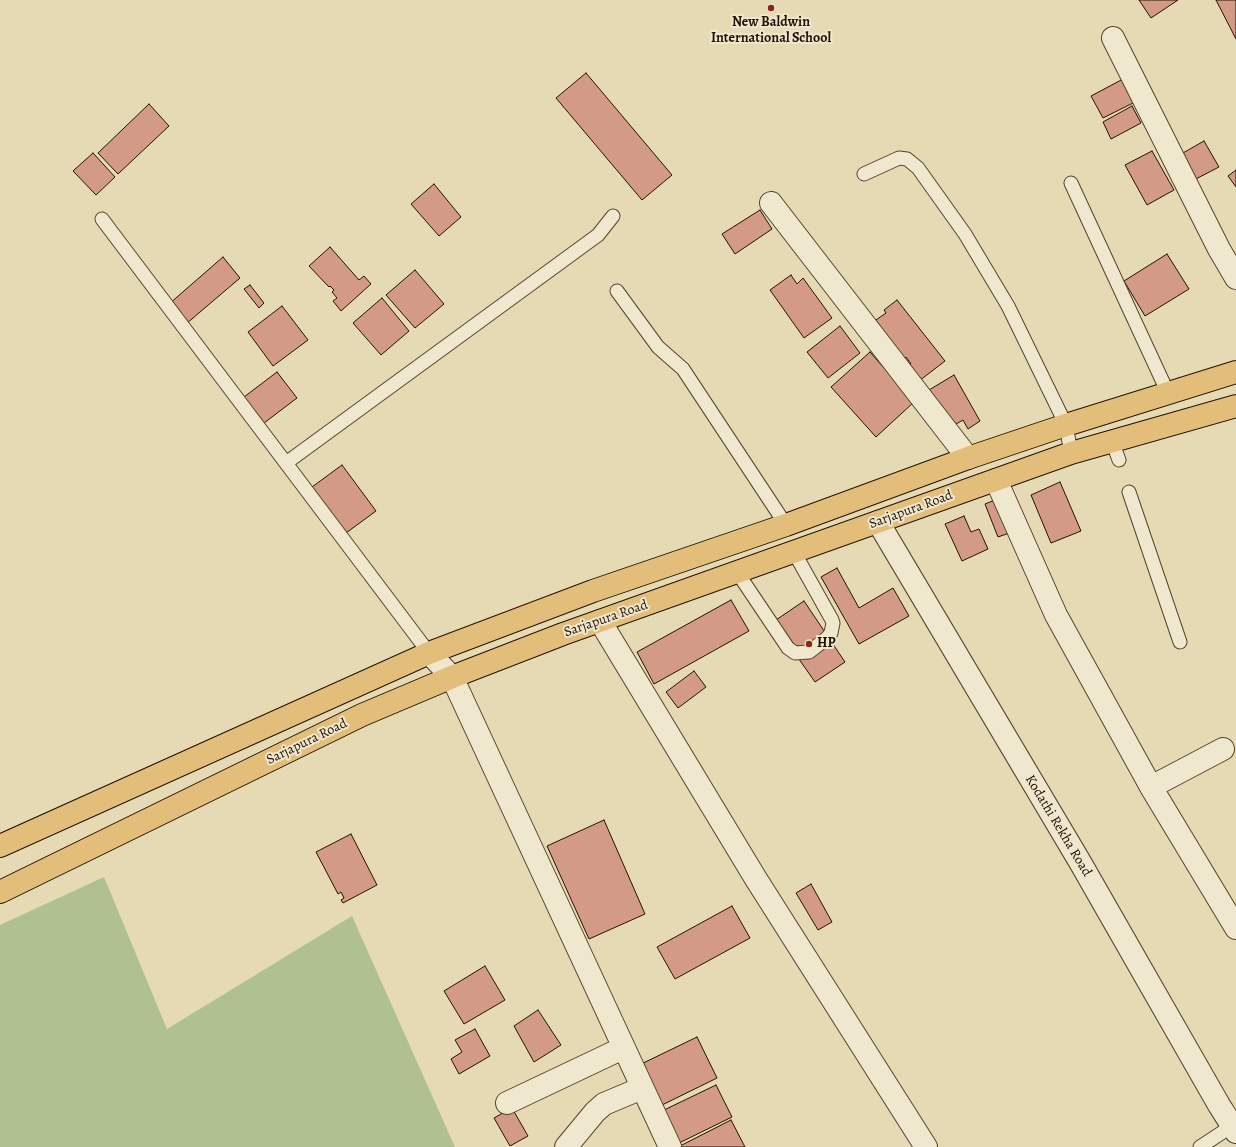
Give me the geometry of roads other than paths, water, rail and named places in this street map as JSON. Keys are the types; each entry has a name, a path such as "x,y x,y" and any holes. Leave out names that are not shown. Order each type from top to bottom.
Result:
{"main road":[{"name":"Sarjapura Road","path":"0,846 429,653 593,591 786,525 968,458 1066,425 1236,372"},
{"name":"Sarjapura Road","path":"0,892 362,715 452,677 563,634 1071,453 1115,450 1236,406"}],"street":[{"path":"1113,38 1219,249 1236,278"},
{"path":"771,203 968,458"},
{"path":"996,480 1056,615 1151,787 1236,928"},
{"name":"Kodathi Rekha Road","path":"878,522 1080,862 1234,1129"},
{"path":"600,621 756,879 926,1147"},
{"path":"429,653 452,677 670,1147"},
{"path":"1151,787 1223,749"},
{"path":"507,1103 623,1048"},
{"path":"566,1147 595,1112 604,1104 642,1088"}],"lane":[{"path":"864,174 899,158 907,159 918,168 965,234 1008,306 1066,425 1071,453"},
{"path":"1071,183 1168,393"},
{"path":"286,463 598,235 613,216"},
{"path":"102,218 429,653"},
{"path":"617,291 658,347 683,369 786,525"},
{"path":"1129,492 1180,642"},
{"path":"738,572 788,648 795,653 809,652 827,638 831,633 833,623 794,552"},
{"path":"1200,1147 1234,1129"}],"place":[{"name":"New Baldwin International School","path":"771,8"},
{"name":"HP","path":"809,644"}]}
